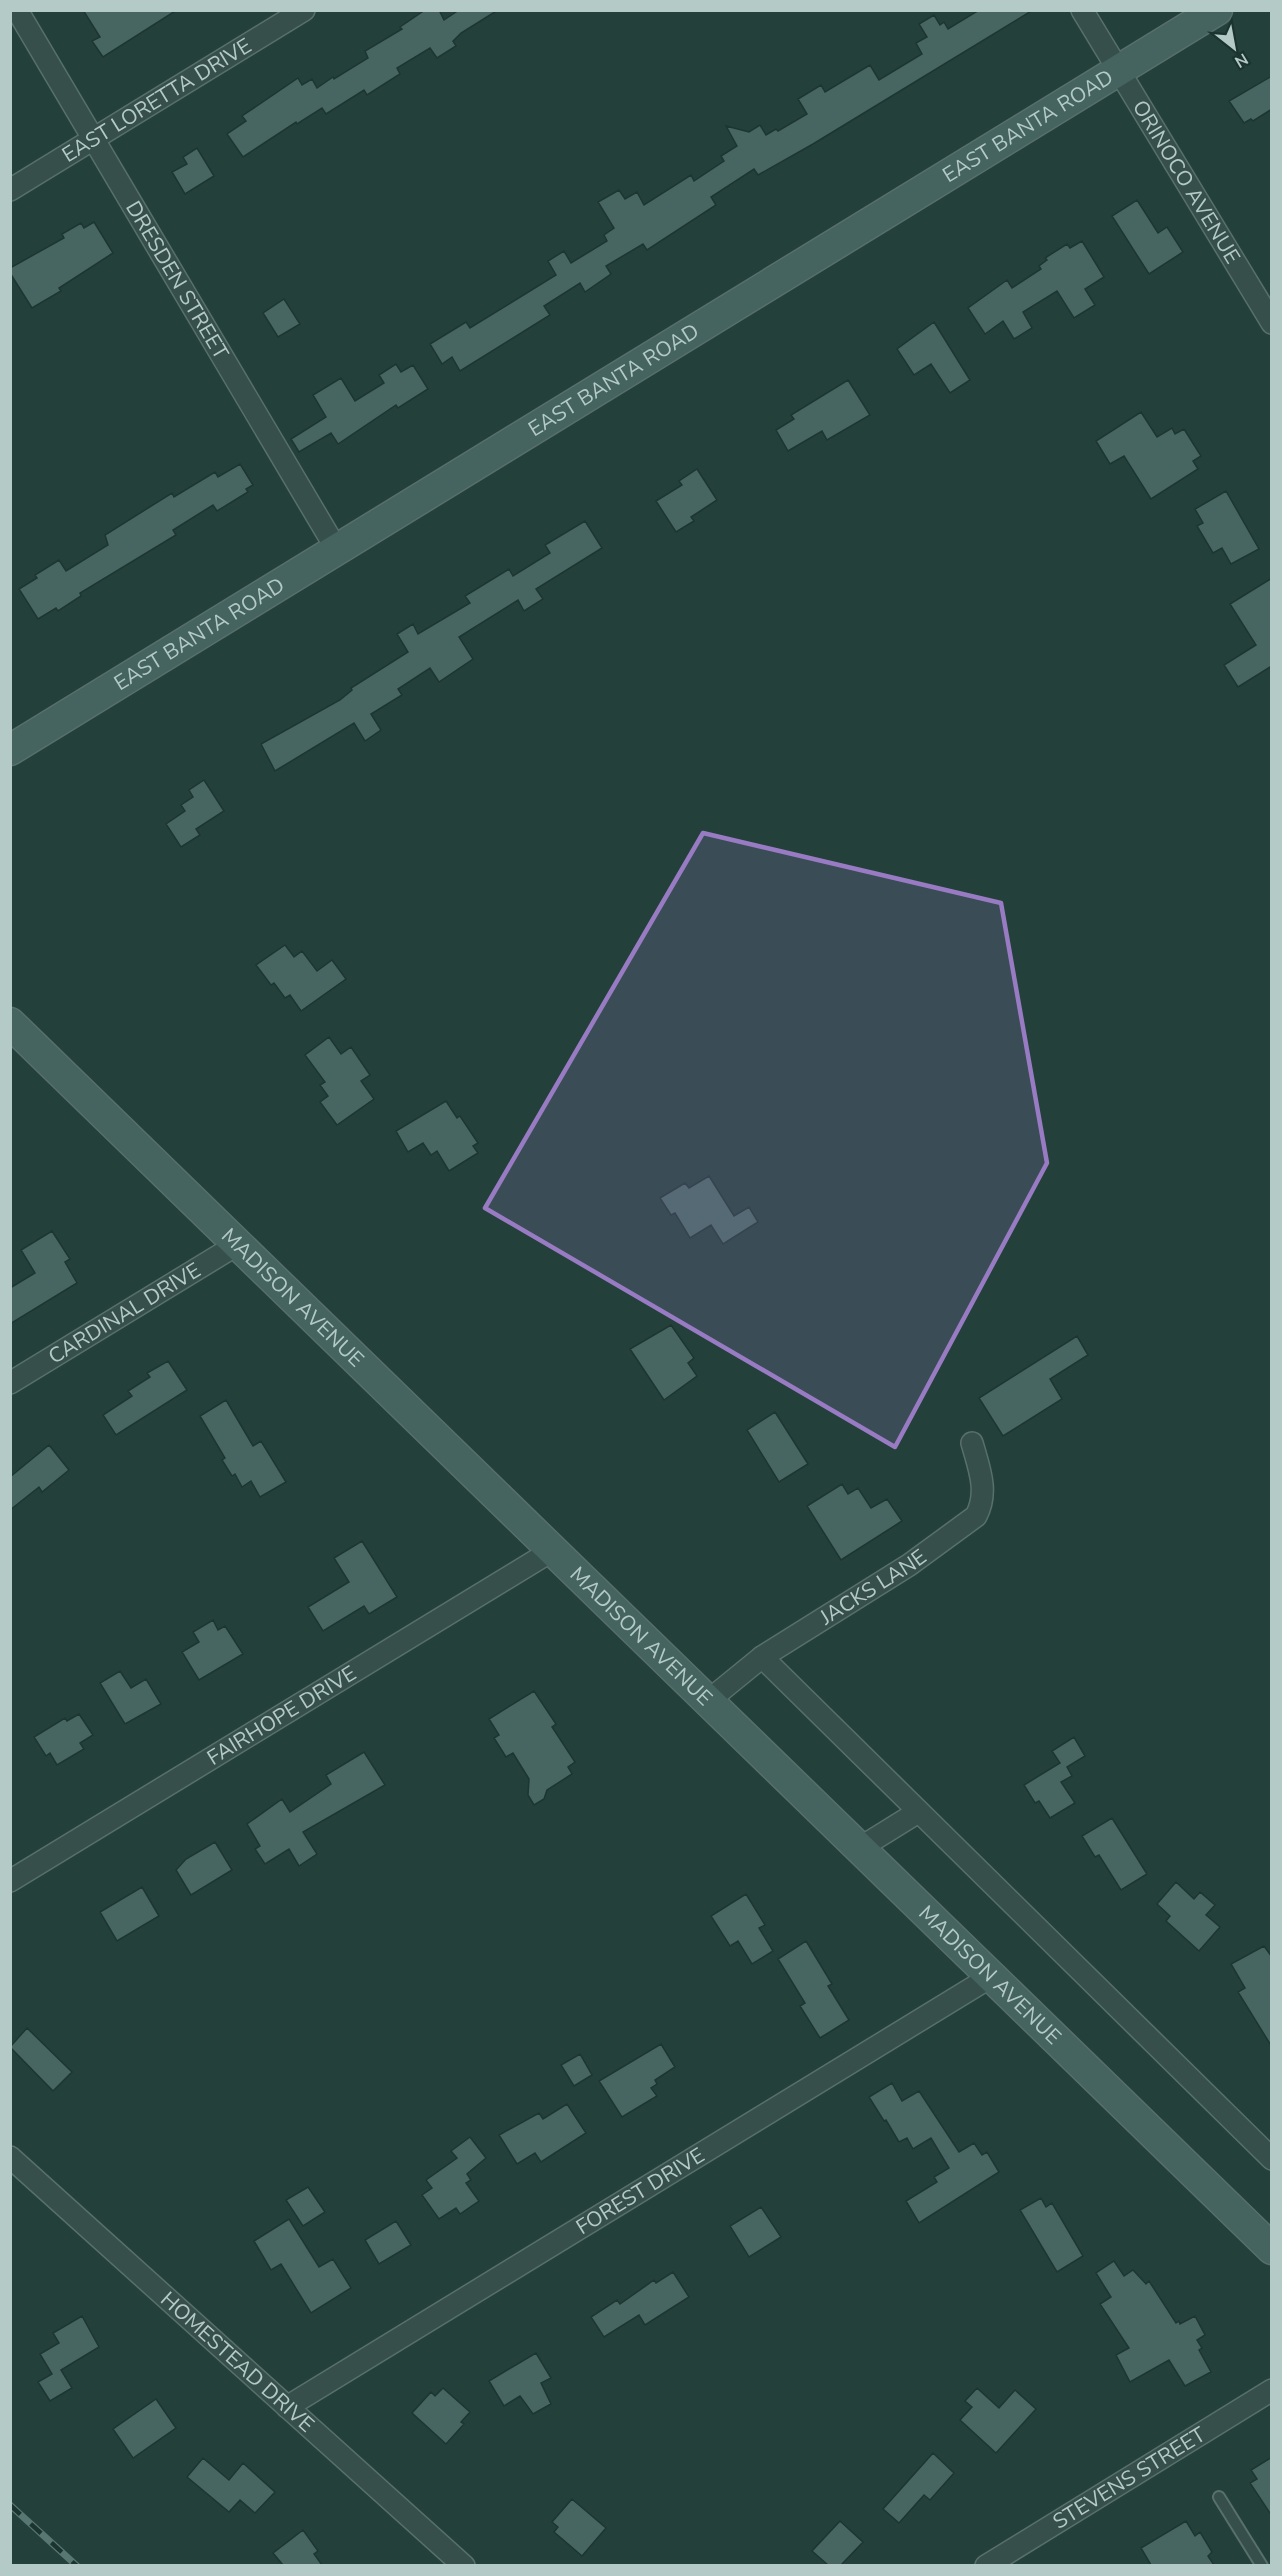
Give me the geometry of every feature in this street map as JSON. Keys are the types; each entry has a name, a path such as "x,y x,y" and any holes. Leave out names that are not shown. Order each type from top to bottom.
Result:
{"main road":[{"name":"EAST BANTA ROAD","path":"10,750 1217,10"},
{"name":"MADISON AVENUE","path":"10,1023 1272,2249"}],"street":[{"name":"DRESDEN STREET","path":"17,10 337,550"},
{"name":"EAST LORETTA DRIVE","path":"10,190 304,10"},
{"name":"ORINOCO AVENUE","path":"1082,10 1272,323"},
{"name":"CARDINAL DRIVE","path":"10,1383 238,1244"},
{"name":"JACKS LANE","path":"708,1701 762,1657 909,1564 976,1516 982,1506 983,1493 982,1478 972,1443"},
{"name":"FAIRHOPE DRIVE","path":"10,1881 553,1550"},
{"path":"762,1657 1272,2158"},
{"path":"860,1848 918,1812"},
{"name":"FOREST DRIVE","path":"287,2407 992,1976"},
{"name":"HOMESTEAD DRIVE","path":"10,2157 464,2565"},
{"name":"STEVENS STREET","path":"986,2565 1272,2390"}],"lane":[{"path":"1220,2497 1262,2565"}],"highlighted area":[{"path":"703,833 1001,903 1047,1163 895,1447 485,1208"}],"building":[{"path":"83,10 177,10 103,57 92,41 100,37"},
{"path":"425,10 439,10 444,20 459,10 498,10 461,33 453,41 456,46 437,58 430,48 397,68 400,74 367,95 364,90 326,114 322,108 297,124 296,122 243,157 227,134 246,121 242,116 298,78 302,85 312,79 317,88 333,77 334,79 368,58 365,51 402,29 400,27"},
{"path":"979,10 1033,10 813,144 758,175 754,169 711,197 716,205 647,250 643,244 606,266 611,274 585,292 580,283 544,306 550,315 460,371 452,357 442,364 430,344 466,322 470,328 556,275 548,261 564,251 571,263 607,241 604,235 614,228 598,202 619,190 625,199 637,192 644,205 691,175 694,181 724,161 721,156 737,146 726,126 749,132 760,125 766,135 776,129 778,131 807,114 798,99 821,85 825,92 870,65 879,80 922,54 916,43 927,37 919,24 934,15 940,25 944,22 948,29"},
{"path":"1272,76 1272,109 1253,121 1251,119 1244,123 1229,101"},
{"path":"197,148 214,176 185,194 172,172 187,164 183,157"},
{"path":"1137,200 1158,233 1167,227 1183,252 1149,274 1112,216"},
{"path":"94,222 113,253 59,288 61,291 32,308 10,273 10,268 64,238 62,234 81,223 84,228"},
{"path":"1082,241 1104,277 1085,289 1095,305 1074,318 1057,291 1023,312 1032,328 1014,339 1003,321 985,334 968,308 1007,280 1012,288 1041,269 1039,266 1047,260 1045,258 1067,244 1070,248"},
{"path":"284,299 300,324 278,337 263,313"},
{"path":"934,322 970,380 950,393 931,364 914,375 897,349"},
{"path":"396,364 401,372 413,365 428,389 398,408 396,405 338,444 331,433 299,452 291,439 326,417 313,395 341,378 355,401 384,383 379,375"},
{"path":"848,380 870,415 827,440 822,431 788,451 776,430 794,419 791,415"},
{"path":"1141,412 1157,437 1172,428 1175,434 1184,429 1201,456 1193,461 1198,469 1151,499 1124,456 1110,464 1096,441"},
{"path":"240,464 253,485 246,489 248,492 217,511 213,505 173,530 176,535 80,593 81,596 58,611 56,608 38,619 19,589 37,578 35,575 59,560 66,571 108,545 105,535 172,493 174,497 215,472 218,477"},
{"path":"697,469 717,500 691,517 694,521 676,532 656,501 682,485 679,481"},
{"path":"1226,491 1259,549 1231,564 1222,548 1213,553 1197,526 1203,523 1195,509"},
{"path":"585,521 602,548 536,589 543,599 524,611 518,600 459,637 473,659 439,682 430,668 398,689 402,695 371,714 381,730 365,741 354,723 275,771 261,744 340,700 352,690 351,688 408,652 397,634 413,624 418,634 470,603 465,596 509,569 513,576 550,553 545,545"},
{"path":"1272,578 1272,670 1270,667 1238,687 1224,665 1256,645 1230,604"},
{"path":"204,780 224,811 196,829 200,835 181,847 166,824 185,811 181,805 193,797 189,790"},
{"path":"285,945 294,957 302,951 317,971 332,960 346,979 301,1011 290,995 285,998 274,983 271,985 256,965"},
{"path":"329,1037 341,1054 351,1047 370,1075 361,1081 374,1099 337,1125 320,1102 328,1096 320,1085 325,1082 305,1055"},
{"path":"446,1101 457,1118 460,1116 478,1143 473,1146 478,1153 449,1171 437,1151 431,1155 423,1143 408,1152 396,1131"},
{"path":"709,1176 734,1216 749,1207 758,1222 723,1244 711,1225 690,1238 675,1213 671,1215 660,1198 685,1183 689,1188"},
{"path":"52,1231 70,1259 65,1262 77,1283 10,1324 10,1288 35,1273 21,1250"},
{"path":"671,1325 694,1358 688,1363 697,1376 664,1400 630,1349"},
{"path":"1077,1336 1088,1355 1050,1379 1062,1399 1003,1436 979,1398"},
{"path":"168,1361 187,1390 116,1435 103,1415 132,1396 128,1391 150,1377 147,1373"},
{"path":"226,1400 253,1446 261,1441 286,1482 260,1497 251,1481 242,1487 235,1474 232,1476 222,1460 225,1458 200,1416"},
{"path":"775,1412 808,1464 779,1482 747,1430"},
{"path":"49,1445 69,1470 42,1492 39,1487 10,1510 10,1477"},
{"path":"842,1484 848,1494 858,1488 871,1508 887,1499 902,1521 841,1560 807,1506"},
{"path":"362,1541 397,1597 369,1614 364,1606 323,1631 308,1607 349,1582 334,1558"},
{"path":"213,1620 218,1630 225,1626 243,1654 199,1680 182,1652 199,1642 193,1632"},
{"path":"120,1671 131,1688 146,1679 161,1704 125,1724 100,1683"},
{"path":"534,1691 556,1724 552,1727 575,1762 568,1767 572,1774 547,1790 544,1799 534,1805 528,1795 529,1779 513,1753 506,1757 494,1738 499,1735 489,1719"},
{"path":"79,1714 93,1735 80,1743 84,1749 57,1765 50,1753 46,1756 34,1737 65,1718 67,1721"},
{"path":"1074,1737 1085,1756 1067,1767 1072,1776 1061,1782 1075,1803 1050,1818 1039,1801 1035,1803 1024,1785 1060,1763 1052,1751"},
{"path":"364,1752 385,1785 303,1832 317,1854 299,1866 289,1849 265,1864 255,1849 260,1846 247,1824 282,1799 290,1812 331,1784 326,1775"},
{"path":"1112,1818 1147,1874 1121,1890 1099,1855 1095,1857 1082,1836"},
{"path":"215,1842 232,1870 191,1895 176,1870 186,1859"},
{"path":"1176,1882 1194,1899 1200,1892 1215,1905 1206,1915 1220,1927 1199,1951 1166,1921 1170,1916 1157,1904"},
{"path":"142,1887 159,1916 117,1941 100,1912"},
{"path":"746,1894 765,1925 759,1928 773,1951 752,1964 738,1941 730,1946 711,1916"},
{"path":"806,1941 832,1984 828,1986 849,2020 820,2038 800,2006 805,2003 778,1959"},
{"path":"1264,1946 1272,1957 1272,2047 1238,1992 1245,1988 1231,1964"},
{"path":"27,2028 72,2072 53,2091 10,2047"},
{"path":"661,2044 675,2067 655,2080 657,2084 651,2088 657,2096 622,2117 599,2081"},
{"path":"580,2054 592,2075 574,2086 561,2065"},
{"path":"892,2083 902,2101 919,2091 959,2152 974,2143 982,2155 987,2152 999,2172 919,2223 906,2201 937,2182 934,2177 949,2168 931,2138 913,2149 907,2138 899,2142 886,2120 884,2121 869,2097"},
{"path":"567,2104 586,2133 541,2162 535,2153 517,2164 499,2135 539,2113 543,2119"},
{"path":"470,2137 486,2158 467,2174 471,2180 466,2183 479,2201 460,2214 456,2208 439,2219 422,2195 432,2188 426,2180 457,2158 451,2151"},
{"path":"308,2187 325,2212 303,2226 286,2200"},
{"path":"1041,2198 1046,2207 1052,2203 1083,2256 1057,2272 1020,2210"},
{"path":"761,2207 781,2237 749,2257 730,2226"},
{"path":"289,2219 319,2267 333,2259 351,2288 311,2313 281,2264 271,2270 254,2241"},
{"path":"396,2221 411,2245 379,2264 365,2240"},
{"path":"1114,2261 1124,2276 1133,2270 1146,2284 1149,2281 1176,2323 1179,2321 1180,2324 1195,2316 1205,2335 1197,2340 1202,2348 1199,2350 1211,2372 1185,2386 1169,2360 1130,2382 1116,2355 1129,2348 1100,2304 1111,2297 1096,2273"},
{"path":"673,2272 689,2297 645,2325 639,2315 604,2337 591,2317 617,2300 620,2304 654,2280 656,2283"},
{"path":"82,2316 99,2347 61,2370 72,2388 50,2401 38,2382 52,2374 40,2354 59,2343 53,2333"},
{"path":"536,2353 551,2378 541,2383 551,2404 533,2414 520,2396 504,2406 489,2381"},
{"path":"443,2388 470,2412 461,2422 464,2424 446,2444 412,2413 431,2392 435,2396"},
{"path":"977,2388 999,2408 1015,2390 1036,2409 996,2453 960,2420 972,2407 965,2401"},
{"path":"156,2399 176,2428 133,2458 113,2429"},
{"path":"933,2453 954,2473 930,2500 924,2495 899,2523 883,2509"},
{"path":"1272,2457 1272,2516 1250,2483 1257,2479 1251,2470"},
{"path":"203,2458 229,2480 243,2463 275,2492 255,2513 240,2500 229,2512 187,2477"},
{"path":"572,2499 606,2528 582,2556 554,2532 558,2527 552,2522"},
{"path":"840,2521 863,2542 841,2565 828,2565 812,2551"},
{"path":"1186,2521 1195,2536 1200,2532 1212,2552 1208,2556 1214,2565 1151,2565 1141,2548"},
{"path":"303,2530 318,2551 314,2554 322,2565 283,2565 273,2553"}],"railway":[{"path":"10,2505 77,2566"}]}
